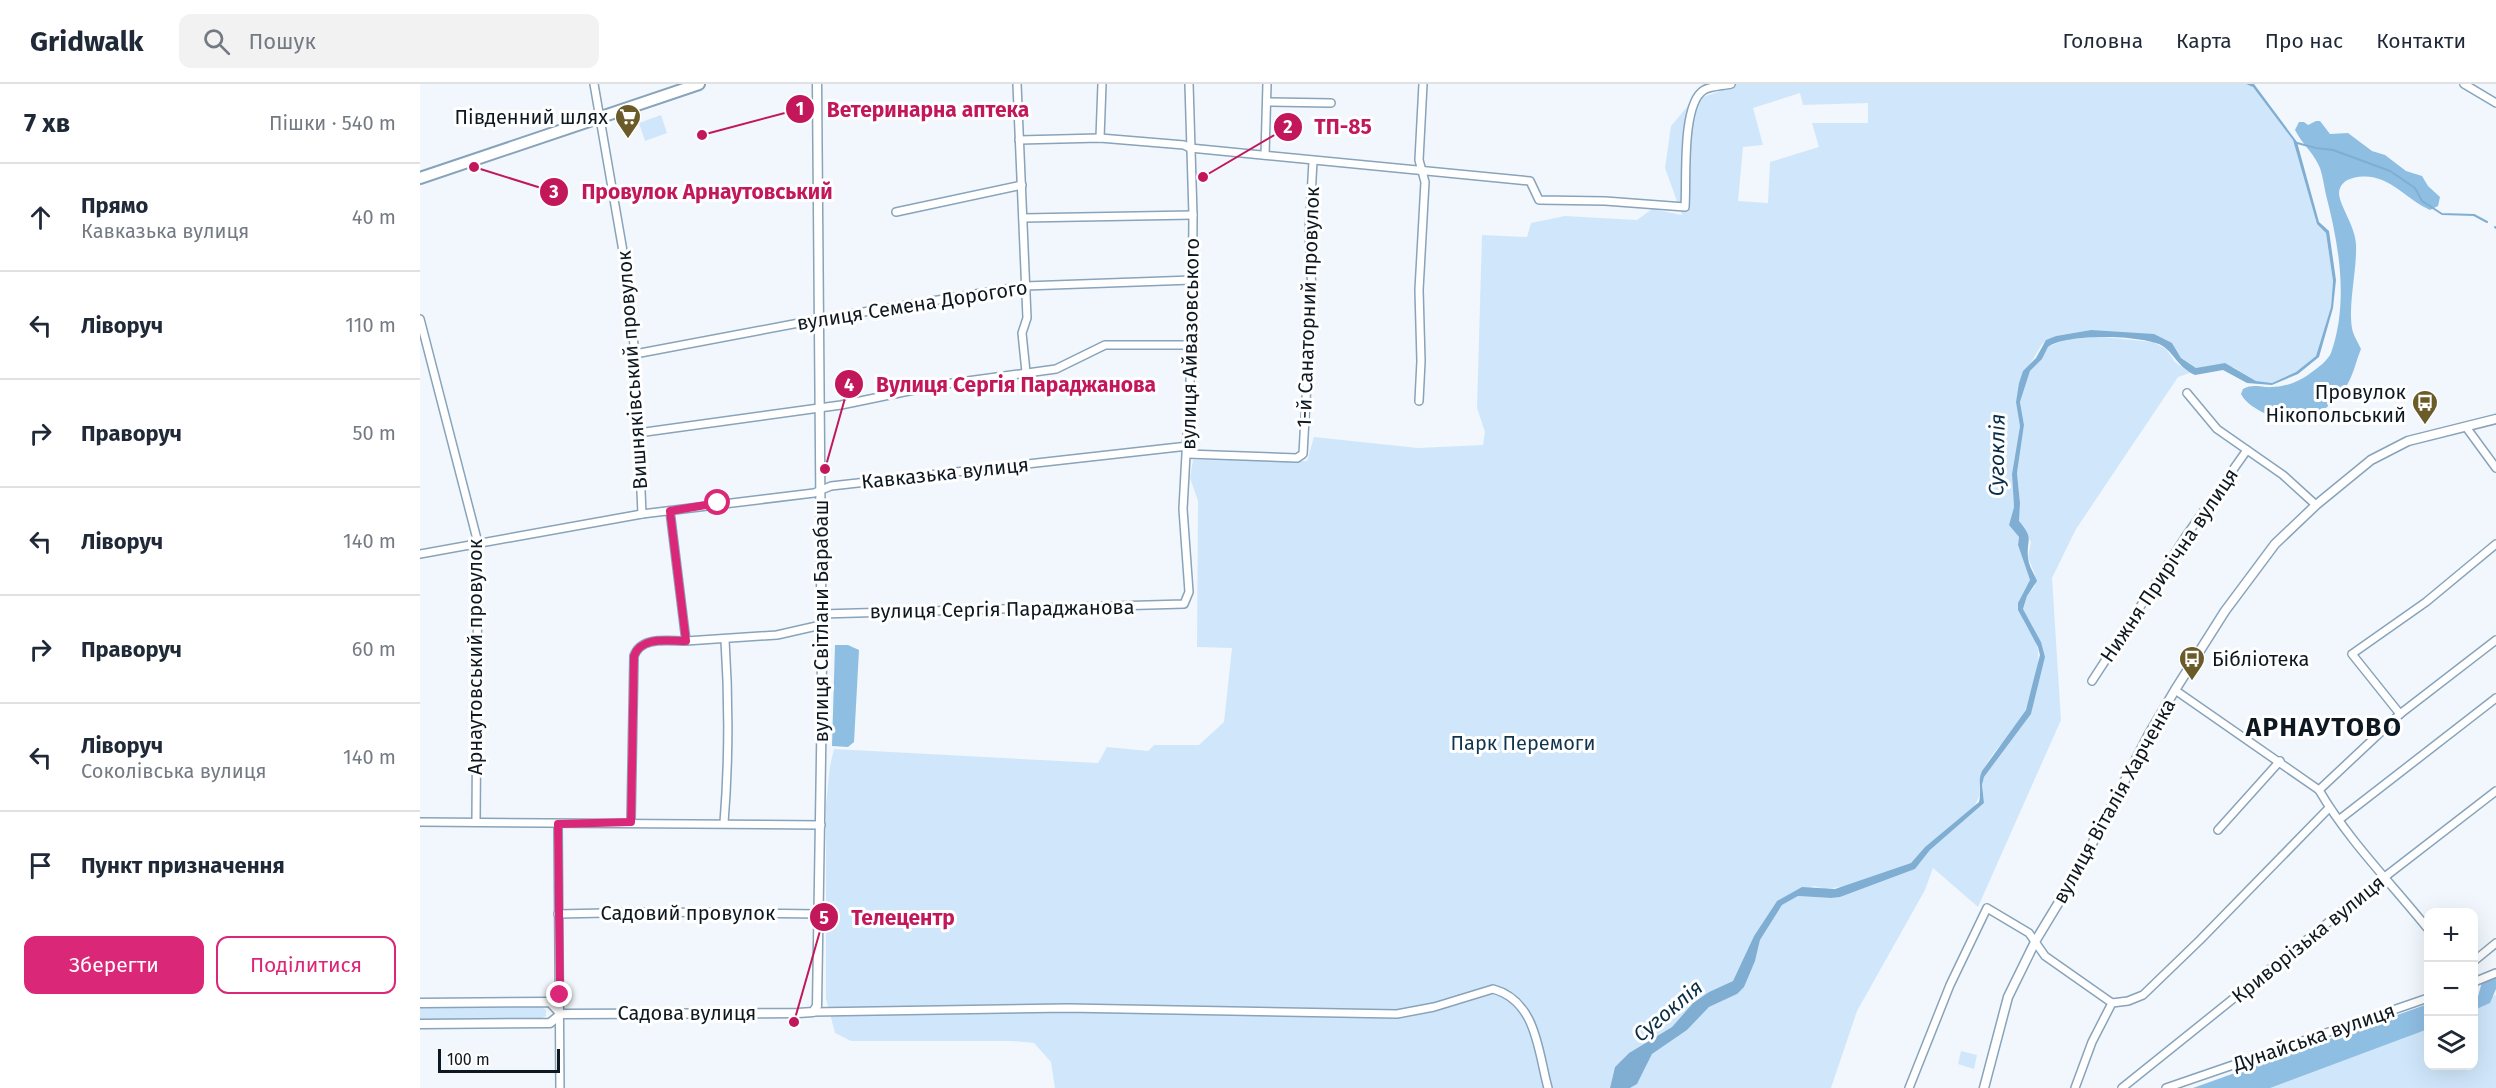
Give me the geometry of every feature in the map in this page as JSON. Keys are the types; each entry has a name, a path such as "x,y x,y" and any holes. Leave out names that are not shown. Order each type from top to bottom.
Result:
{"main road":[{"path":"420,178 699,84"}],"street":[{"name":"Вишняківський провулок","path":"594,84 624,257 635,354 642,514"},
{"name":"вулиця Світлани Барабаш","path":"813,1012 819,1000 818,914 821,825 817,84"},
{"path":"1017,84 1026,318 1022,333 1026,372"},
{"path":"1100,138 1102,84"},
{"name":"вулиця Айвазовського","path":"1184,603 1188,592 1183,509 1192,345 1193,216 1190,84"},
{"path":"1265,155 1267,84"},
{"path":"1419,401 1421,362 1419,290 1425,182 1419,160 1424,84"},
{"path":"1019,140 1100,138 1184,145 1190,148 1313,161 1530,181 1539,200 1605,201 1685,207 1688,124 1696,98 1705,89 1731,84"},
{"path":"2464,84 2496,103"},
{"path":"1267,102 1331,103"},
{"name":"1-й Санаторний провулок","path":"1187,454 1297,458 1303,454 1312,292 1309,232 1313,161"},
{"path":"896,212 1022,185"},
{"path":"1023,218 1193,216"},
{"name":"вулиця Семена Дорогого","path":"635,354 820,318 1025,286 1192,280"},
{"name":"Арнаутовський провулок","path":"420,319 478,543 476,822"},
{"path":"638,433 841,405 938,385 1056,369 1106,345 1192,345"},
{"name":"Нижня Прирічна вулиця","path":"2187,393 2217,429 2283,475 2316,505"},
{"name":"вулиця Віталія Харченка","path":"1984,1088 2008,997 2036,940 2079,869 2149,734 2175,690 2225,611 2275,543 2316,505 2371,460 2408,441 2496,419"},
{"path":"2466,427 2496,468"},
{"name":"Кавказька вулиця","path":"420,554 642,514 814,493 831,486 1188,446"},
{"name":"Нижня Прирічна вулиця","path":"2092,681 2186,536 2247,450"},
{"name":"Вишняківський провулок","path":"670,511 686,641"},
{"path":"2400,714 2352,654 2426,602 2496,544"},
{"name":"вулиця Сергія Параджанова","path":"821,614 1184,603"},
{"path":"631,822 634,656 637,648 643,644 777,635 821,625"},
{"path":"724,823 728,778 729,695 725,640"},
{"path":"2319,790 2400,714 2496,640"},
{"path":"2175,690 2319,790 2329,808 2424,924"},
{"path":"2340,819 2496,698"},
{"path":"2218,830 2280,761"},
{"name":"Криворізька вулиця","path":"2122,1088 2386,876 2496,791"},
{"path":"1909,1088 1950,985 1987,908 2029,933 2045,956 2112,1003 2128,1001 2143,994 2200,940 2329,808"},
{"path":"420,822 821,825"},
{"path":"558,824 560,1088"},
{"name":"Садовий провулок","path":"558,914 653,912 818,914"},
{"path":"2478,959 2496,943"},
{"path":"2478,980 2496,973"},
{"path":"813,1012 1080,1008 1397,1014 1434,1007 1493,989 1502,991 1516,1001 1526,1013 1539,1046 1548,1088"},
{"name":"Дунайська вулиця","path":"2166,1088 2424,999"},
{"name":"Садова вулиця","path":"420,1003 550,1002 561,1014"},
{"path":"2075,1088 2092,1042 2112,1003"},
{"name":"Садова вулиця","path":"420,1023 550,1023 561,1014 813,1012"}],"green space":[{"name":"Парк Перемоги","path":"1727,84 2246,84 2253,87 2293,140 2317,224 2326,233 2333,281 2331,307 2316,356 2296,372 2272,383 2256,381 2233,367 2196,368 2181,358 2172,343 2091,330 2056,336 2042,344 2019,383 2020,426 2012,474 2014,507 2009,525 2019,537 2018,545 2030,580 2021,609 2024,621 2035,639 2038,664 2027,707 2022,718 1989,760 1979,783 1980,795 1974,807 1925,847 1911,863 1847,886 1825,889 1814,886 1777,901 1754,936 1733,981 1709,992 1693,1003 1672,1027 1629,1053 1615,1067 1610,1088 1055,1088 1051,1062 1034,1043 851,1041 835,1033 826,999 826,804 834,749 1098,763 1107,747 1148,751 1154,745 1199,745 1224,722 1232,648 1197,647 1198,501 1190,478 1193,460 1307,461 1314,437 1418,448 1483,445 1485,432 1477,408 1482,235 1527,237 1531,223 1565,216 1637,220 1652,209 1682,215 1665,168 1671,126 1692,101 1728,88","holes":["1800,93 1803,105 1868,103 1868,123 1812,123 1819,147 1770,162 1768,203 1738,201 1743,147 1763,145 1753,108"]},
{"path":"661,115 667,133 645,141 639,123"},
{"path":"2093,336 2153,342 2166,349 2175,362 2190,373 2178,377 2076,529 2052,578 2061,720 1978,907 1933,868 1925,890 1857,1011 1831,1088 1630,1088 1637,1084 1652,1054 1687,1030 1709,1007 1737,994 1755,961 1760,940 1782,905 1798,896 1839,897 1915,869 1930,850 1984,803 1982,785 1984,777 2031,714 2045,657 2023,609 2027,596 2035,586 2035,575 2028,557 2031,542 2019,521 2017,473 2024,425 2020,402 2030,371 2042,359 2048,347 2069,338"},
{"path":"2496,995 2496,1088 2251,1088 2424,1023 2424,1070 2478,1070 2478,1002"},
{"path":"542,1007 546,1010 546,1016 542,1018 420,1019 420,1008"},
{"path":"1961,1051 1977,1055 1974,1069 1958,1064"}],"shaded area":[{"path":"2246,84 2254,84 2297,142 2319,222 2329,231 2336,280 2333,308 2319,357 2298,374 2272,385 2247,383 2223,370 2195,375 2184,368 2161,345 2137,339 2104,337 2070,339 2048,347 2042,359 2030,371 2020,402 2024,425 2017,473 2019,521 2029,539 2030,567 2037,581 2027,596 2023,609 2041,642 2045,657 2031,714 1984,777 1982,785 1984,803 1930,850 1915,869 1840,897 1798,896 1782,905 1760,940 1755,961 1744,987 1737,994 1709,1007 1687,1030 1652,1054 1637,1084 1630,1088 1610,1088 1615,1067 1629,1053 1672,1027 1693,1003 1709,992 1733,981 1754,936 1777,901 1802,887 1835,889 1911,863 1925,847 1979,802 1982,771 2026,710 2040,655 2018,610 2018,603 2030,580 2018,545 2019,537 2009,525 2014,507 2012,474 2020,426 2016,402 2019,383 2023,371 2036,358 2046,340 2091,330 2154,334 2172,343 2181,358 2196,368 2225,363 2256,381 2272,383 2296,372 2316,356 2331,307 2333,281 2326,233 2317,224 2293,140 2253,87"},
{"path":"2320,121 2330,134 2348,133 2372,151 2385,155 2406,171 2422,176 2428,186 2440,197 2438,206 2430,210 2394,186 2376,178 2353,178 2341,186 2340,199 2355,238 2356,255 2351,319 2353,333 2361,349 2345,388 2328,407 2308,418 2286,420 2259,410 2247,402 2241,394 2243,389 2249,387 2284,386 2296,382 2320,366 2331,353 2340,314 2341,294 2335,234 2320,168 2295,130 2299,122 2308,125"},
{"path":"835,645 848,645 859,650 854,742 848,747 832,746"},
{"path":"2496,977 2496,989 2490,1003 2478,1008 2478,996 2482,982"},
{"path":"2424,1005 2424,1030 2270,1088 2193,1088"}],"waterway":[{"path":"2297,143 2333,150 2390,171 2415,188 2422,201 2442,214 2474,215 2487,222"}],"place":[{"name":"Ветеринарна аптека","path":"702,135"},
{"name":"Південний шлях","path":"628,140"},
{"name":"Провулок Арнаутовський","path":"474,167"},
{"name":"ТП-85","path":"1203,177"},
{"name":"Провулок Нікопольський","path":"2425,426"},
{"name":"Вулиця Сергія Параджанова","path":"825,469"},
{"name":"Бібліотека","path":"2192,682"},
{"name":"Телецентр","path":"794,1022"}],"district":[{"name":"АРНАУТОВО","path":"2324,727"}],"route":[{"path":"560,995 558,824 631,822 634,656 637,648 643,644 686,641 670,511 718,503"}],"water label":[{"name":"Сугоклія","path":"1997,455"},
{"name":"Сугоклія","path":"1668,1011"}]}
